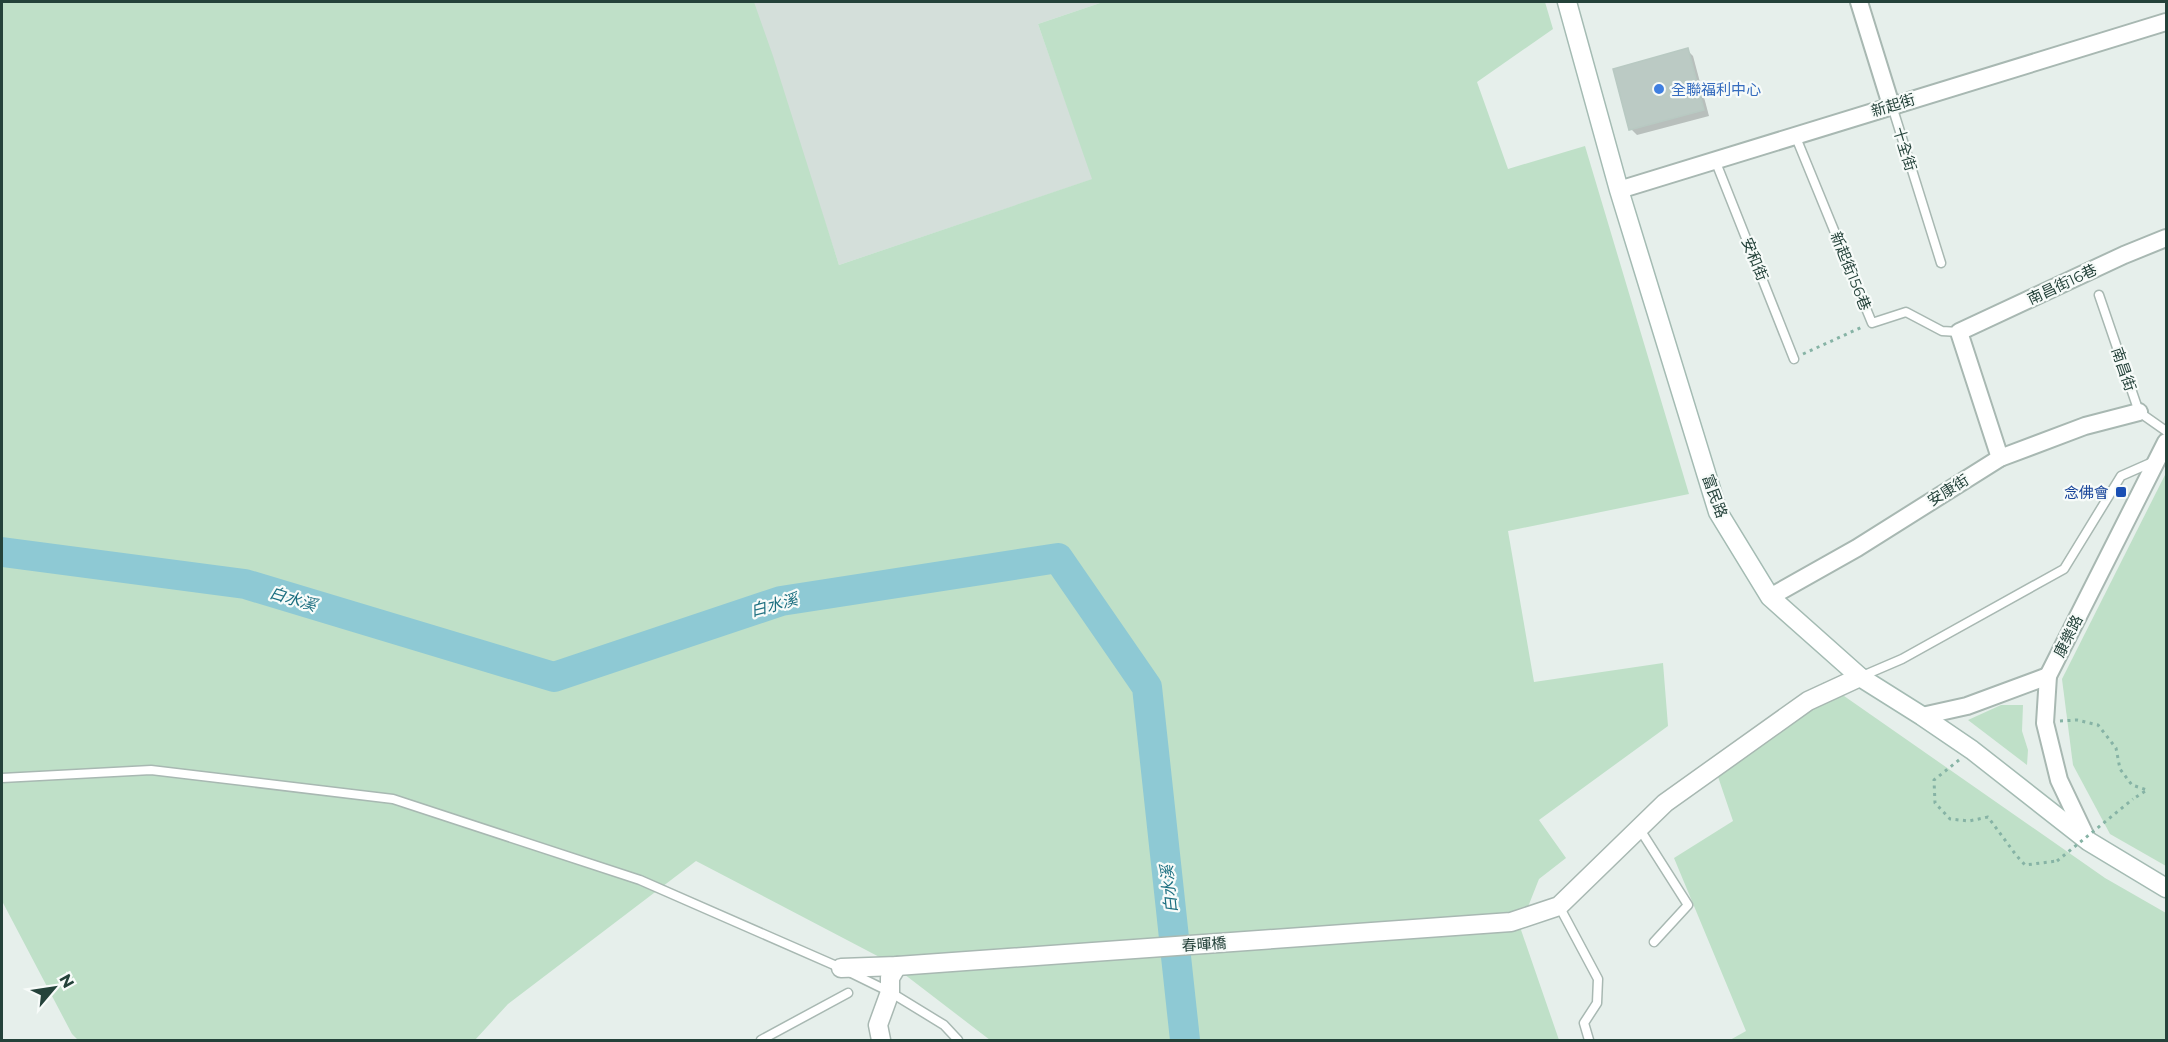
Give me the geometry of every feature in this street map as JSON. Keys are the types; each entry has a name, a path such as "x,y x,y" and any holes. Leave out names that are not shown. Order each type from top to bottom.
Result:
{"street":[{"name":"富民路","path":"1567,2 1620,190 1718,512 1770,597 1860,677 1972,750 2088,841 2166,888"},
{"name":"十全街","path":"1859,2 1891,105"},
{"name":"新起街","path":"1620,190 1795,134 2166,22"},
{"name":"南昌街16巷","path":"1959,332 2124,255 2166,238"},
{"path":"1959,332 2000,458"},
{"name":"安康街","path":"1770,597 1857,548 2000,458 2085,426 2139,412"},
{"name":"康樂路","path":"2088,841 2059,780 2045,723 2048,676 2166,442"},
{"path":"1922,716 1967,706 2048,676"},
{"path":"1559,906 1665,803 1808,701 1860,677"},
{"name":"春暉橋","path":"841,968 897,966 1511,922 1559,906"},
{"path":"881,1041 878,1025 890,992 890,978 897,966"}],"lane":[{"name":"十全街","path":"1891,105 1941,263"},
{"name":"新起街156巷","path":"1795,134 1872,323 1906,312 1942,331 1959,332"},
{"name":"安和街","path":"1715,159 1794,359"},
{"name":"南昌街","path":"2099,295 2139,412"},
{"path":"2139,412 2166,431"},
{"path":"1860,677 1902,659 2064,569 2121,476 2158,460"},
{"path":"2,778 151,770 393,799 640,880 841,968 890,992 944,1025 958,1041"},
{"path":"1639,828 1688,906 1654,942"},
{"path":"1559,906 1598,979 1597,1004 1584,1023 1589,1041"},
{"path":"761,1041 848,993"}],"path":[{"path":"1794,359 1872,323"},
{"path":"1972,750 1934,780 1935,803 1950,819 1970,821 1988,817 2025,865 2057,861 2147,790 2132,785 2120,769 2116,748 2098,725 2076,720 2045,723"}],"shaded area":[{"path":"753,2 1103,2 1038,24 1093,179 839,265"}],"green space":[{"path":"2,2 754,2 839,265 1092,179 1038,24 1103,2 1545,2 1553,29 1477,82 1508,169 1585,146 1689,494 1508,531 1534,682 1663,663 1668,726 1539,820 1566,858 1539,879 1520,927 1559,1040 990,1040 887,961 696,861 508,1004 475,1040 78,1040 72,1034 2,901"},
{"path":"2166,473 2166,866 2110,834 2073,765 2062,679"},
{"path":"1824,682 2105,878 2166,913 2166,1040 1730,1040 1746,1031 1674,858 1733,821 1713,762"},
{"path":"2001,705 2023,705 2022,731 2028,750 2027,765 1968,720"}],"building":[{"name":"全聯福利中心","path":"1688,48 1704,110 1629,130 1613,69"}],"waterway":[{"name":"白水溪","path":"2,552 245,584 554,677 781,601 1058,558 1147,687 1185,1040"}],"place":[{"name":"全聯福利中心","path":"1659,89"},
{"name":"念佛會","path":"2121,492"}]}
